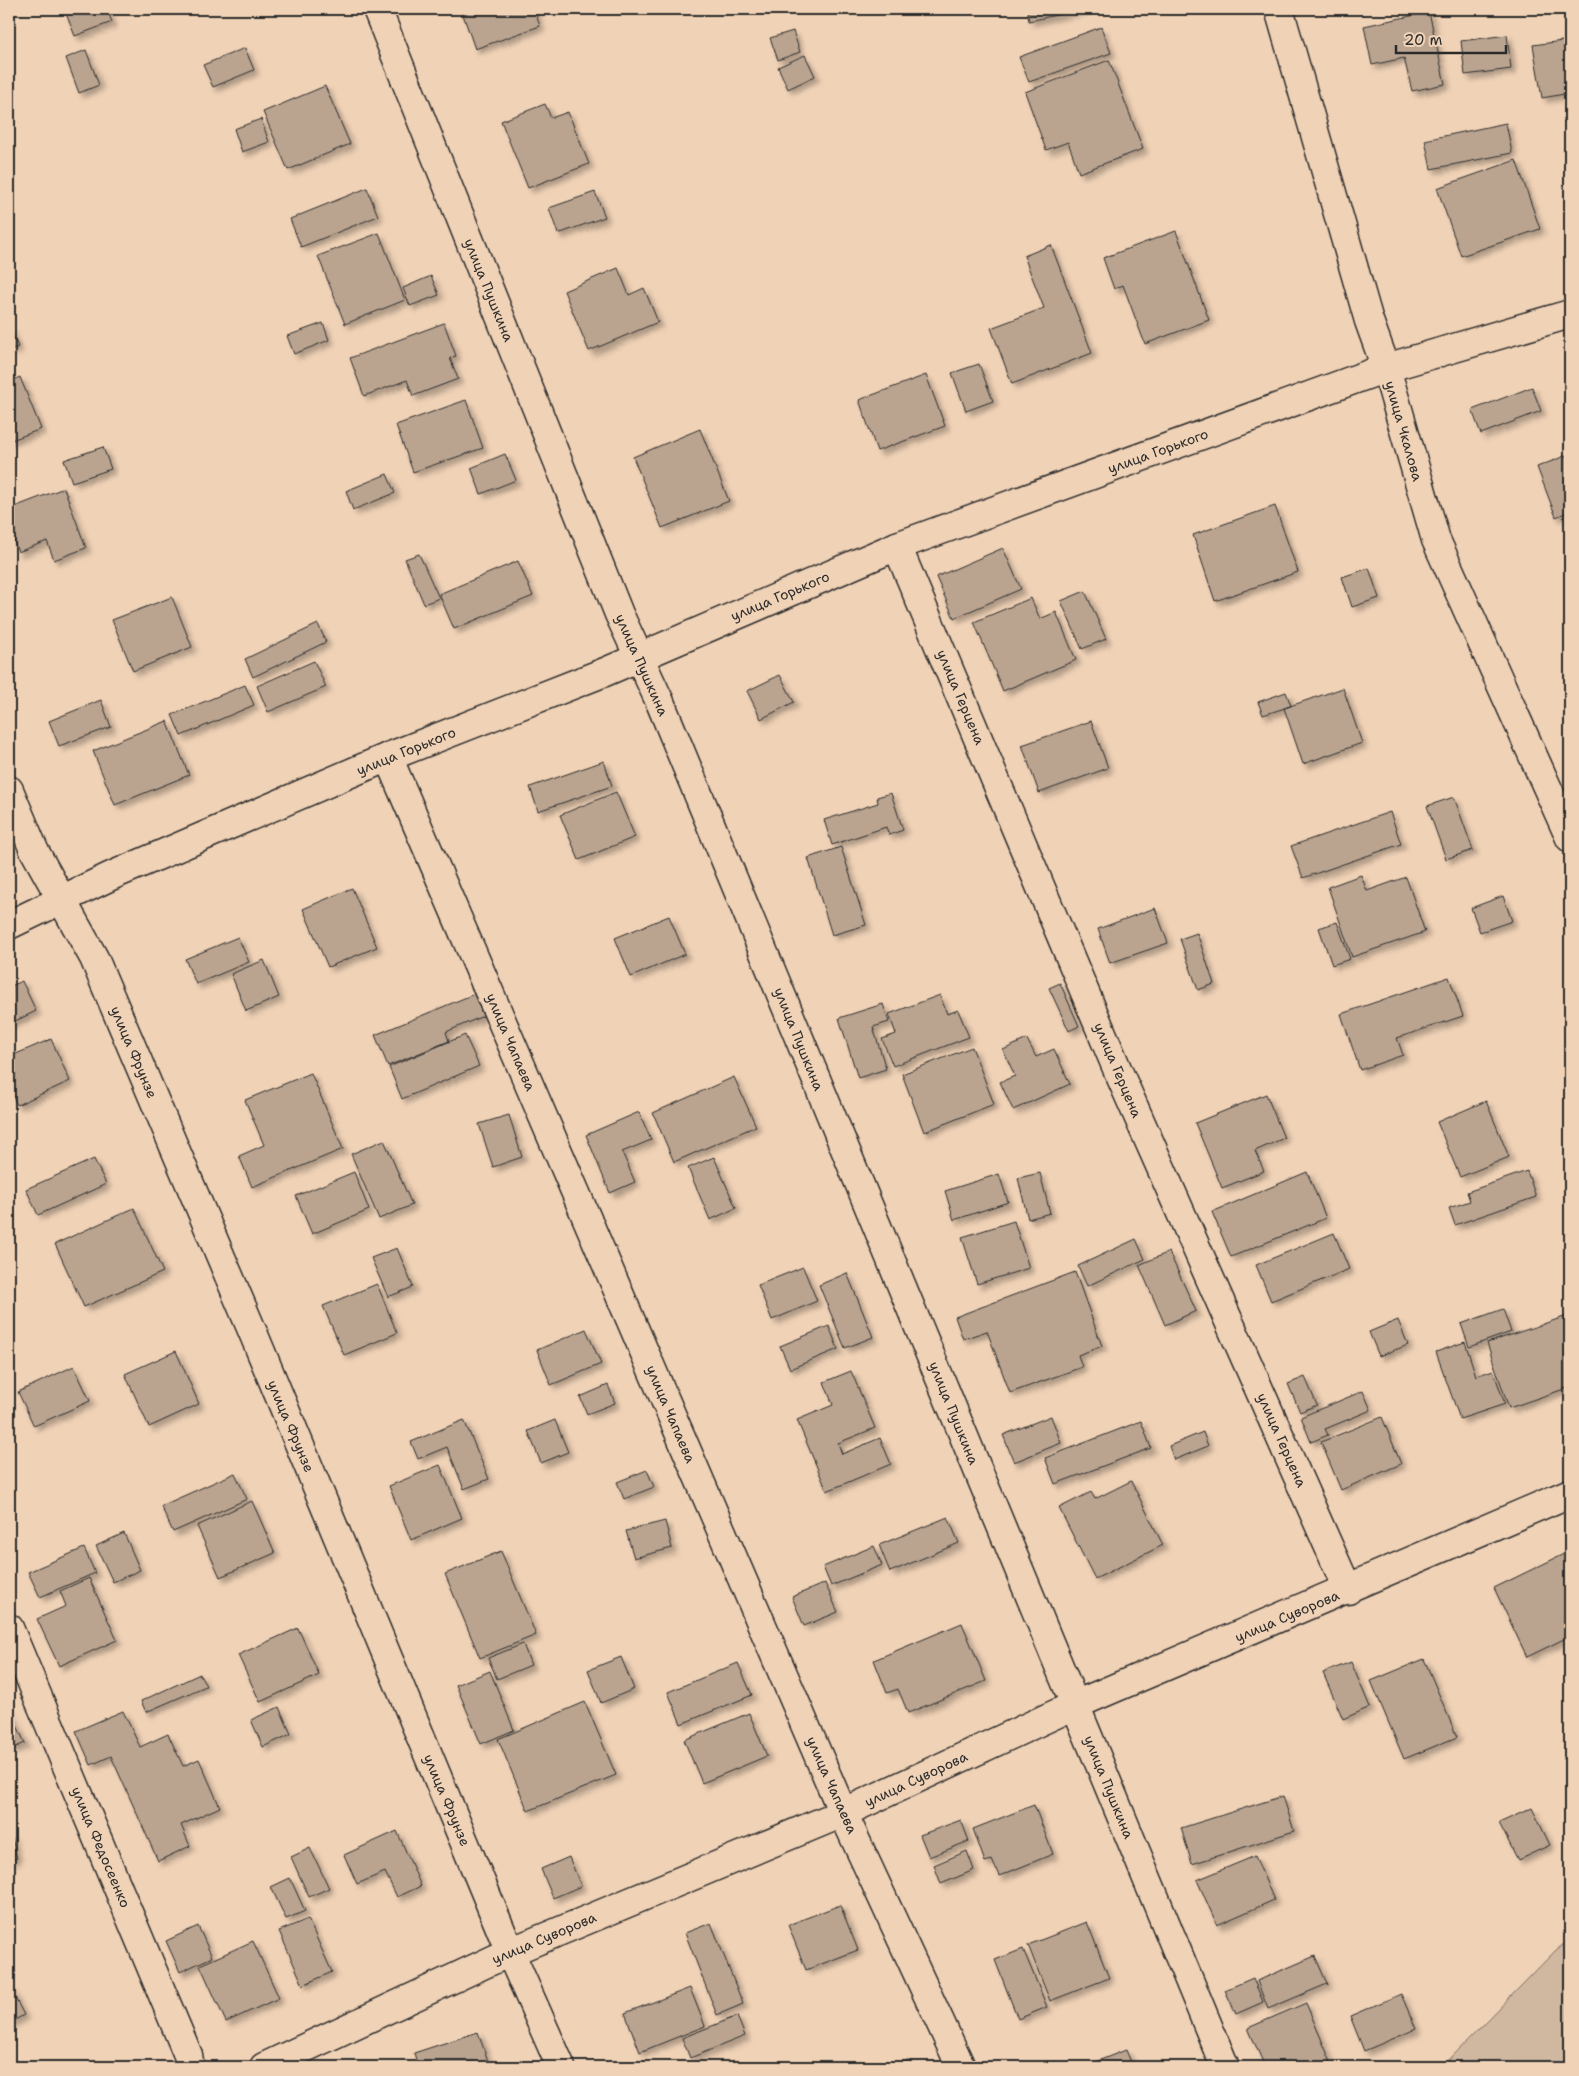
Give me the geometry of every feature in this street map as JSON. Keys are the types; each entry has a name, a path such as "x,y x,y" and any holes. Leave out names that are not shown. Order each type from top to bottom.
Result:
{"street":[{"name":"улица Пушкина","path":"377,9 638,658 660,702 1225,2067"},
{"name":"улица Чкалова","path":"1279,9 1369,321 1386,368 1436,540 1570,838"},
{"name":"улица Горького","path":"9,925 111,876 388,757 638,658 897,546 1386,368 1570,314"},
{"name":"улица Герцена","path":"897,546 1118,1071 1348,1590"},
{"name":"улица Чапаева","path":"388,757 843,1812 961,2067"},
{"name":"улица Фрунзе","path":"9,790 34,850 94,958 258,1344 510,1952 561,2067"},
{"name":"улица Суворова","path":"264,2067 510,1952 843,1812 1075,1705 1348,1590 1570,1493"},
{"name":"улица Федосеенко","path":"9,1628 188,2055 190,2067"}],"shaded area":[{"path":"1570,1939 1570,2067 1442,2067 1555,1951"}],"building":[{"path":"71,9 107,9 112,22 75,36 65,11"},
{"path":"461,9 534,9 540,26 475,49"},
{"path":"1027,9 1084,9 1029,21"},
{"path":"1429,12 1445,84 1412,91 1404,58 1372,65 1364,26"},
{"path":"1101,27 1111,53 1029,82 1019,57"},
{"path":"793,31 800,52 778,60 770,38"},
{"path":"1507,35 1511,69 1465,75 1461,41"},
{"path":"1570,40 1570,93 1542,98 1533,45"},
{"path":"245,48 254,70 213,87 203,65"},
{"path":"86,50 99,85 79,93 66,58"},
{"path":"805,55 815,76 788,89 778,67"},
{"path":"1109,60 1143,149 1079,173 1068,142 1046,150 1025,92"},
{"path":"325,86 350,144 288,170 263,112"},
{"path":"545,104 551,118 568,112 589,164 528,188 501,121"},
{"path":"261,119 269,142 242,152 234,129"},
{"path":"1506,123 1512,153 1431,169 1425,140"},
{"path":"1516,160 1540,229 1461,256 1437,188"},
{"path":"367,188 378,216 301,247 290,219"},
{"path":"595,192 605,217 558,234 549,208"},
{"path":"1176,231 1209,320 1145,344 1123,285 1114,289 1103,258"},
{"path":"379,233 405,300 345,324 318,256"},
{"path":"1051,245 1092,353 1012,384 991,328 1044,308 1024,256"},
{"path":"618,268 629,295 644,288 658,322 589,351 564,291"},
{"path":"431,276 439,295 410,306 403,288"},
{"path":"323,323 329,340 294,354 287,336"},
{"path":"444,323 456,356 450,358 458,379 413,396 407,380 364,396 350,358"},
{"path":"9,326 18,347 9,351"},
{"path":"979,364 993,401 966,411 952,373"},
{"path":"926,375 945,426 877,451 859,400"},
{"path":"20,377 41,429 9,441 9,382"},
{"path":"1532,387 1541,411 1481,434 1472,410"},
{"path":"466,400 483,448 413,472 396,425"},
{"path":"700,429 729,501 662,528 633,457"},
{"path":"103,447 111,469 72,482 64,460"},
{"path":"505,454 516,480 481,494 471,468"},
{"path":"1570,454 1570,511 1556,517 1537,467"},
{"path":"387,474 395,493 353,510 346,491"},
{"path":"64,488 86,548 54,560 47,541 18,552 9,526 9,509"},
{"path":"1275,506 1298,572 1215,601 1193,535"},
{"path":"1003,548 1021,589 954,618 936,577"},
{"path":"419,554 439,598 424,604 405,559"},
{"path":"518,561 533,596 454,629 439,594"},
{"path":"1369,568 1379,598 1352,607 1342,577"},
{"path":"1085,591 1106,639 1082,649 1061,601"},
{"path":"172,597 192,647 133,671 112,620"},
{"path":"1031,598 1040,619 1056,612 1076,660 1003,691 974,622"},
{"path":"318,624 326,642 253,677 245,659"},
{"path":"314,661 326,687 268,712 257,686"},
{"path":"780,675 794,702 761,719 747,691"},
{"path":"245,685 254,705 181,736 172,715"},
{"path":"1343,688 1362,743 1303,764 1284,708"},
{"path":"1286,692 1291,706 1263,715 1258,702"},
{"path":"101,700 111,727 59,746 49,721"},
{"path":"167,721 189,775 115,805 93,751"},
{"path":"1091,721 1108,768 1039,793 1022,745"},
{"path":"604,761 612,786 538,811 530,787"},
{"path":"616,792 635,837 579,860 560,815"},
{"path":"891,793 903,830 889,835 886,827 832,845 824,820 878,803 877,797"},
{"path":"1454,797 1473,850 1446,859 1427,806"},
{"path":"1390,812 1401,844 1303,878 1291,846"},
{"path":"841,847 866,925 832,935 808,858"},
{"path":"1361,875 1367,891 1406,877 1425,932 1352,957 1328,887"},
{"path":"352,888 377,947 328,967 303,909"},
{"path":"1503,896 1512,921 1480,932 1471,908"},
{"path":"1155,908 1168,943 1110,963 1098,929"},
{"path":"669,916 685,954 631,977 615,938"},
{"path":"1337,922 1350,959 1332,965 1319,928"},
{"path":"1197,933 1214,984 1198,990 1180,939"},
{"path":"238,937 249,962 196,984 185,959"},
{"path":"264,960 279,997 246,1011 231,974"},
{"path":"1449,977 1463,1016 1397,1038 1403,1055 1360,1070 1341,1014"},
{"path":"22,981 36,1011 9,1024 9,987"},
{"path":"1060,983 1079,1026 1069,1031 1049,988"},
{"path":"474,994 483,1016 446,1032 449,1041 388,1066 375,1035"},
{"path":"940,995 947,1014 958,1010 969,1037 893,1066 882,1039 896,1034 889,1014"},
{"path":"883,1004 889,1022 873,1027 886,1069 858,1078 839,1018"},
{"path":"465,1035 479,1066 402,1099 389,1067"},
{"path":"51,1039 70,1081 17,1105 9,1088 9,1057"},
{"path":"1027,1039 1036,1057 1054,1049 1070,1084 1013,1110 1000,1082 1015,1076 1003,1050"},
{"path":"972,1047 994,1104 924,1132 902,1074"},
{"path":"311,1073 343,1149 252,1187 239,1156 264,1145 245,1100"},
{"path":"734,1077 756,1126 674,1162 653,1113"},
{"path":"1266,1094 1284,1138 1255,1151 1264,1171 1222,1188 1195,1123"},
{"path":"1486,1101 1509,1157 1460,1177 1437,1122"},
{"path":"639,1112 651,1140 622,1152 635,1182 610,1193 586,1135"},
{"path":"509,1115 522,1157 493,1167 479,1124"},
{"path":"384,1140 412,1205 379,1219 351,1154"},
{"path":"714,1157 736,1208 710,1220 688,1168"},
{"path":"94,1159 106,1184 38,1215 26,1189"},
{"path":"1527,1171 1536,1197 1455,1225 1449,1208 1470,1201 1467,1192"},
{"path":"354,1172 369,1210 312,1234 296,1196"},
{"path":"1307,1172 1326,1218 1231,1257 1212,1212"},
{"path":"1040,1173 1050,1213 1028,1219 1018,1178"},
{"path":"999,1174 1008,1202 954,1220 945,1191"},
{"path":"134,1208 163,1272 84,1307 55,1244"},
{"path":"1014,1221 1029,1268 977,1284 962,1237"},
{"path":"1334,1233 1349,1269 1271,1301 1256,1265"},
{"path":"1136,1239 1145,1259 1087,1286 1078,1266"},
{"path":"397,1248 413,1287 388,1297 371,1258"},
{"path":"1169,1252 1196,1311 1165,1325 1139,1265"},
{"path":"803,1267 817,1301 772,1320 758,1285"},
{"path":"1075,1272 1102,1346 1078,1355 1082,1367 1010,1393 987,1331 963,1339 955,1317"},
{"path":"847,1273 873,1337 845,1348 819,1285"},
{"path":"377,1284 397,1333 344,1355 323,1306"},
{"path":"1503,1309 1511,1332 1469,1347 1461,1324"},
{"path":"1567,1316 1570,1326 1570,1387 1509,1408 1487,1343"},
{"path":"1398,1320 1408,1345 1379,1356 1369,1332"},
{"path":"829,1326 838,1349 790,1369 780,1346"},
{"path":"586,1329 601,1364 551,1385 537,1350"},
{"path":"1465,1342 1476,1376 1493,1370 1505,1404 1460,1419 1436,1352"},
{"path":"176,1351 199,1404 149,1427 125,1374"},
{"path":"74,1366 90,1401 34,1426 18,1392"},
{"path":"851,1371 875,1428 838,1443 842,1454 880,1438 891,1464 827,1491 797,1420 833,1405 824,1382"},
{"path":"1305,1377 1317,1405 1300,1412 1288,1384"},
{"path":"608,1385 615,1403 587,1414 580,1397"},
{"path":"1363,1391 1371,1410 1325,1429 1328,1435 1311,1442 1301,1417"},
{"path":"1051,1416 1061,1443 1014,1462 1003,1435"},
{"path":"1382,1417 1401,1464 1341,1490 1321,1442"},
{"path":"464,1420 489,1479 464,1489 447,1447 418,1459 411,1442"},
{"path":"555,1420 568,1452 541,1463 528,1431"},
{"path":"1141,1421 1151,1448 1055,1484 1045,1458"},
{"path":"1203,1432 1208,1446 1174,1460 1169,1446"},
{"path":"440,1465 462,1518 411,1540 389,1486"},
{"path":"647,1470 654,1487 624,1499 617,1482"},
{"path":"235,1473 247,1499 173,1532 161,1506"},
{"path":"1131,1481 1163,1545 1095,1579 1059,1508 1091,1492 1095,1499"},
{"path":"252,1501 275,1553 220,1577 197,1526"},
{"path":"948,1517 959,1543 890,1572 879,1545"},
{"path":"665,1521 672,1548 634,1558 626,1531"},
{"path":"124,1533 140,1570 113,1582 96,1546"},
{"path":"874,1546 882,1565 831,1586 823,1567"},
{"path":"84,1548 95,1573 40,1597 28,1572"},
{"path":"501,1551 536,1635 480,1658 445,1574"},
{"path":"1570,1551 1570,1636 1527,1657 1494,1588"},
{"path":"89,1578 117,1640 59,1666 37,1619 66,1606 60,1591"},
{"path":"825,1583 838,1612 804,1626 792,1597"},
{"path":"962,1623 986,1681 908,1713 898,1689 887,1693 874,1660"},
{"path":"298,1628 319,1675 260,1702 238,1655"},
{"path":"523,1644 531,1665 497,1679 488,1658"},
{"path":"621,1657 634,1689 601,1703 588,1670"},
{"path":"1424,1659 1457,1737 1404,1759 1371,1681"},
{"path":"1351,1662 1370,1707 1343,1719 1323,1673"},
{"path":"738,1663 752,1695 681,1724 668,1692"},
{"path":"490,1671 514,1730 481,1744 456,1685"},
{"path":"200,1674 206,1686 146,1712 141,1701"},
{"path":"585,1702 616,1775 528,1811 498,1739"},
{"path":"279,1707 291,1734 263,1747 251,1720"},
{"path":"9,1708 25,1743 9,1750"},
{"path":"123,1711 140,1747 168,1734 183,1766 199,1759 220,1807 181,1825 190,1846 158,1861 111,1756 91,1765 76,1731"},
{"path":"749,1713 767,1756 702,1783 684,1740"},
{"path":"1283,1796 1294,1831 1192,1864 1181,1828"},
{"path":"1034,1805 1053,1854 999,1876 992,1860 985,1862 973,1829"},
{"path":"1532,1808 1550,1845 1518,1860 1499,1823"},
{"path":"961,1820 969,1841 929,1857 920,1835"},
{"path":"397,1831 421,1886 397,1897 385,1872 357,1884 344,1855"},
{"path":"11,1835 17,1858 9,1861 9,1836"},
{"path":"310,1848 329,1888 309,1897 291,1857"},
{"path":"967,1851 974,1870 941,1884 934,1865"},
{"path":"1255,1856 1274,1900 1217,1925 1197,1880"},
{"path":"569,1857 581,1886 553,1898 541,1869"},
{"path":"290,1878 305,1911 286,1919 271,1887"},
{"path":"840,1905 858,1950 806,1970 788,1925"},
{"path":"308,1919 332,1972 303,1985 279,1931"},
{"path":"1087,1922 1109,1978 1050,2001 1028,1945"},
{"path":"711,1923 743,2004 717,2015 685,1933"},
{"path":"198,1926 212,1957 180,1972 166,1941"},
{"path":"253,1941 279,1998 226,2022 200,1965"},
{"path":"1023,1949 1047,2007 1018,2019 995,1960"},
{"path":"1315,1956 1328,1986 1327,1984 1268,2009 1257,1981"},
{"path":"1253,1978 1263,2002 1236,2014 1225,1990"},
{"path":"9,1986 24,2015 9,2023"},
{"path":"690,1988 705,2026 640,2052 625,2013"},
{"path":"1401,1994 1416,2029 1364,2051 1350,2016"},
{"path":"1306,2003 1333,2067 1265,2067 1248,2028"},
{"path":"737,2016 745,2036 690,2058 682,2038"},
{"path":"478,2032 490,2067 418,2067 414,2053"},
{"path":"1126,2050 1133,2067 1082,2067"},
{"path":"908,2060 911,2067 889,2067"}]}
